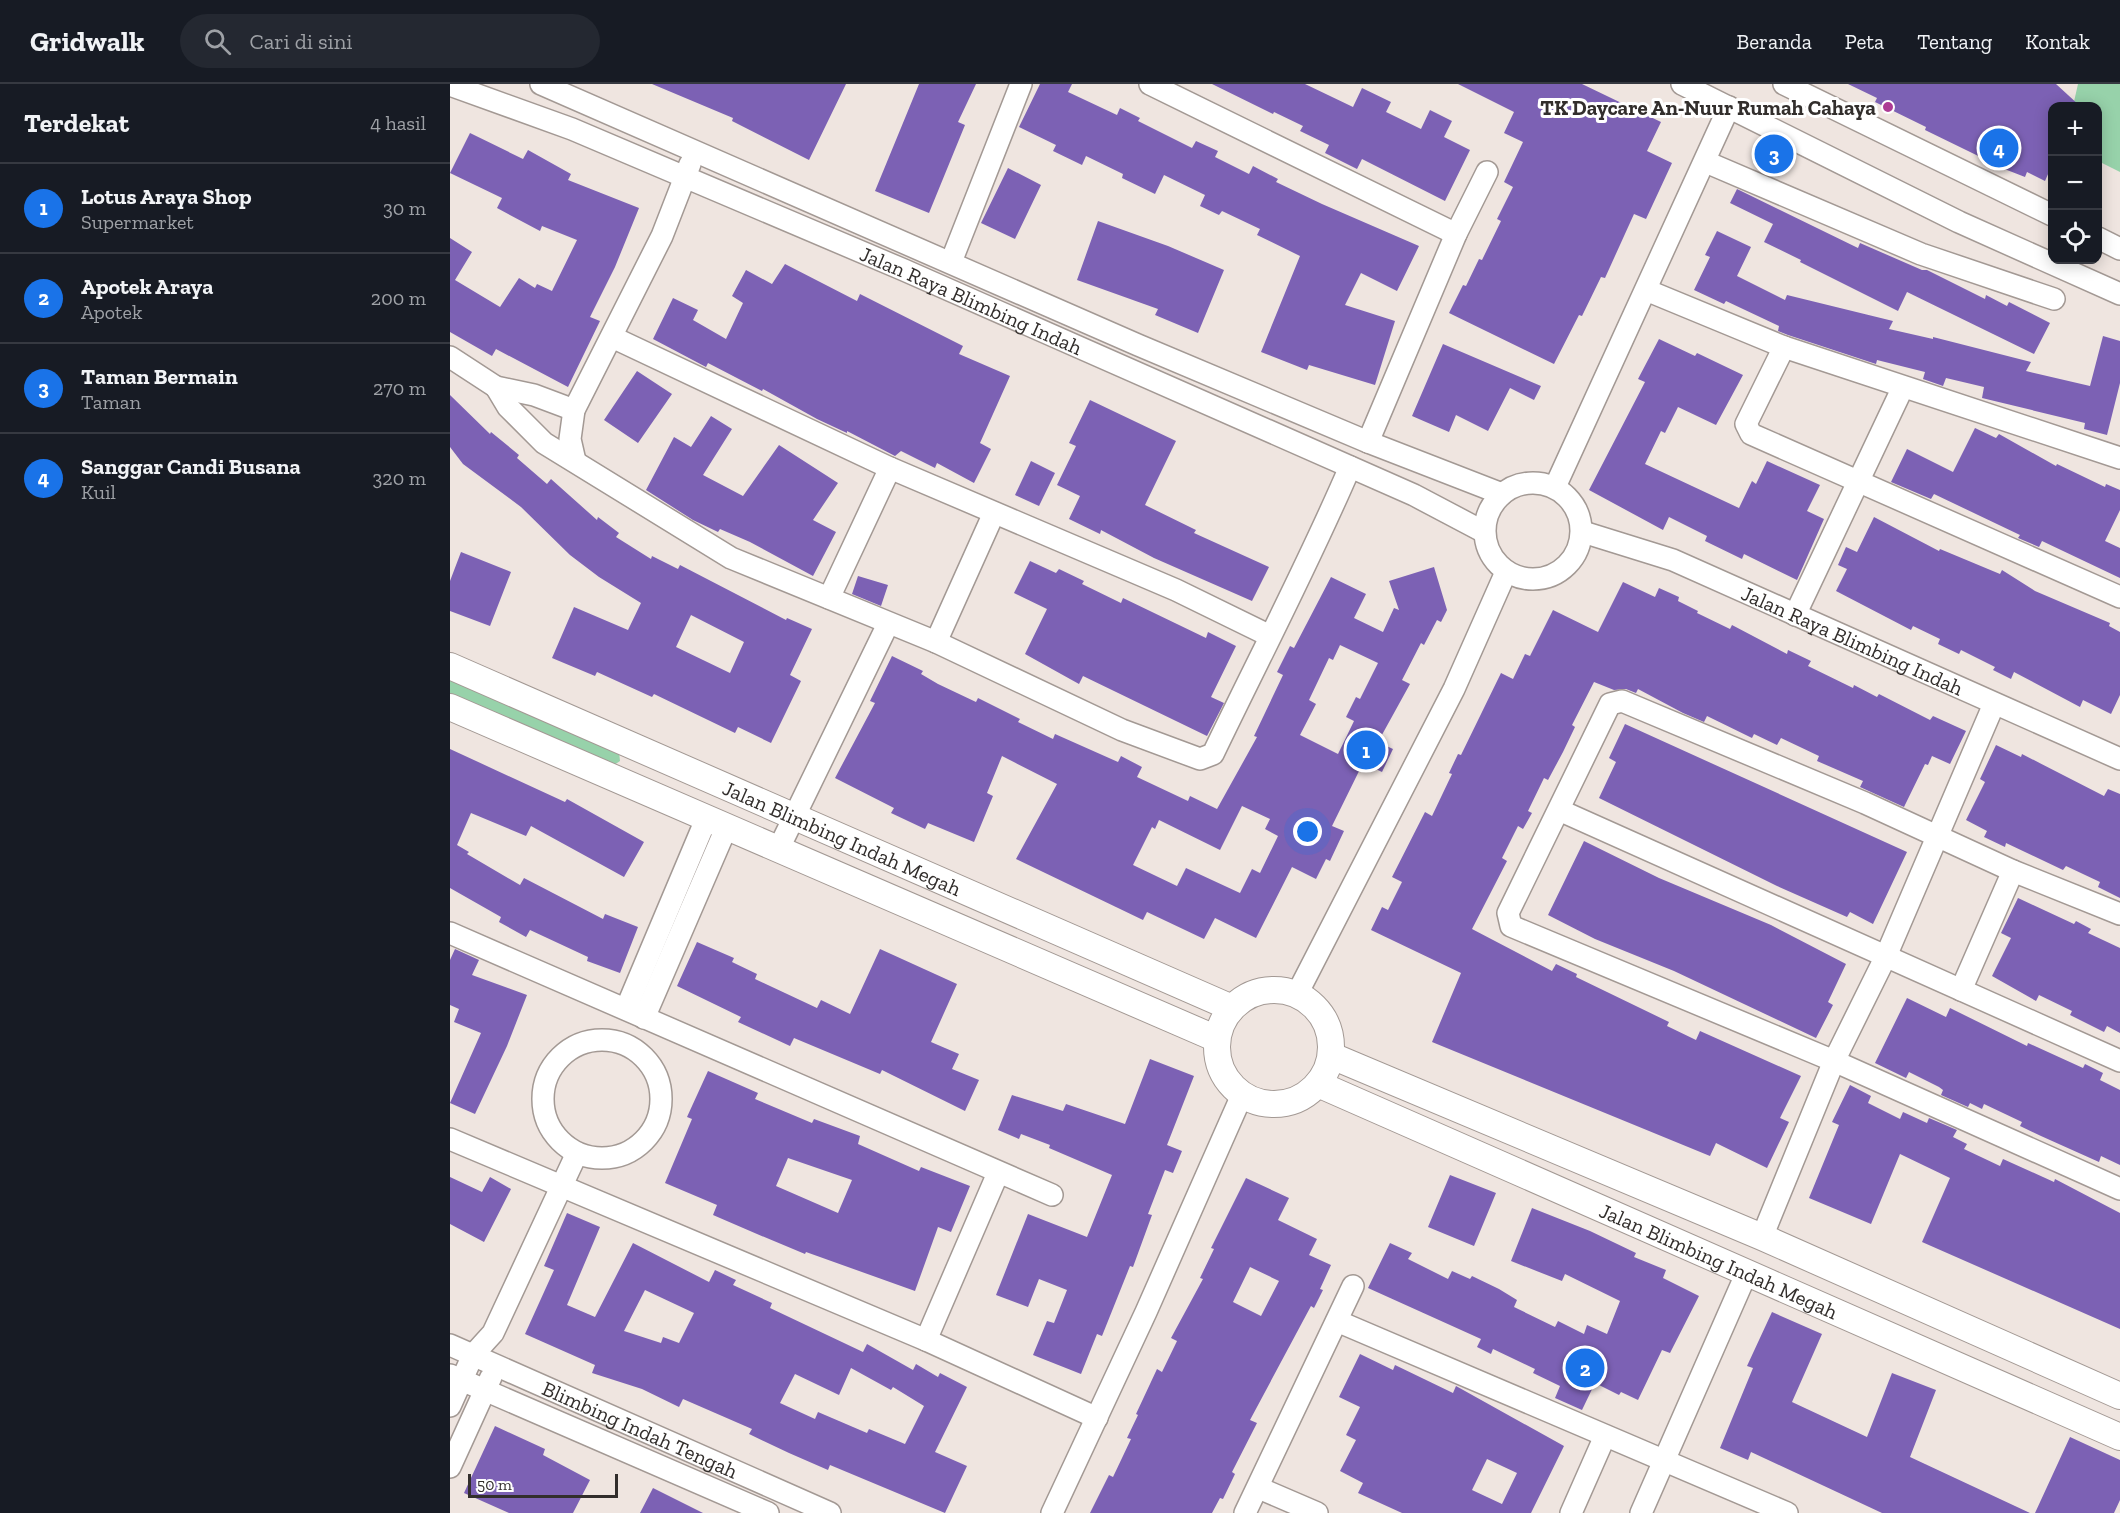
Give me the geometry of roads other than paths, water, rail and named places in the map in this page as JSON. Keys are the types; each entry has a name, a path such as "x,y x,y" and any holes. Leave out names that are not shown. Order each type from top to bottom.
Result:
{"street":[{"name":"Jalan Raya Blimbing Indah","path":"541,84 696,149 1368,442 1502,494"},
{"path":"951,262 1021,84"},
{"path":"1150,84 1456,234"},
{"path":"1682,84 1959,222 2120,294"},
{"path":"1784,84 2048,213"},
{"name":"Jalan Raya Blimbing Indah","path":"450,85 572,129 904,270 1414,495 1484,532"},
{"path":"1555,487 1706,162 1729,107"},
{"path":"575,461 570,439 574,410 662,236 696,149"},
{"path":"1706,162 1921,254 2054,299"},
{"path":"1368,442 1456,234 1487,172"},
{"path":"2102,240 2120,249"},
{"path":"1646,290 1784,347 2120,458"},
{"path":"612,337 890,468 1176,590 1270,636"},
{"path":"1784,347 1746,424 1746,429 1759,438 1857,483 2120,597"},
{"path":"450,357 496,387 534,395 574,410"},
{"path":"496,387 508,407 543,444 575,461 731,558 936,642 1122,730 1200,759 1214,754 1270,636 1312,557 1350,467"},
{"path":"1795,615 1903,387"},
{"path":"829,598 890,468"},
{"path":"1527,483 1555,487 1570,498 1579,514 1583,532 1575,557 1556,574 1531,580 1506,572 1491,554 1484,532 1489,511 1502,494 1527,483"},
{"path":"936,642 994,513"},
{"name":"Jalan Raya Blimbing Indah","path":"1583,532 1673,560 2120,759"},
{"path":"1297,994 1454,689 1506,572"},
{"path":"779,848 888,624"},
{"name":"Jalan Blimbing Indah Megah","path":"450,666 1232,1008"},
{"path":"2120,914 2013,871 1622,701 1610,704 1508,909 1511,926 1834,1061 2120,1189"},
{"path":"1762,1237 1834,1061 1886,956 1994,704"},
{"name":"Jalan Blimbing Indah Megah","path":"450,707 1217,1040"},
{"path":"634,787 651,753"},
{"path":"1559,810 2120,1061"},
{"path":"623,1044 717,822"},
{"path":"1960,990 2013,871"},
{"path":"450,933 1052,1195"},
{"path":"1267,990 1282,990 1297,994 1313,1004 1325,1019 1331,1037 1332,1056 1326,1074 1318,1084 1298,1100 1279,1105 1259,1103 1242,1095 1221,1071 1217,1055 1220,1025 1232,1008 1252,994 1267,990"},
{"path":"597,1040 623,1044 641,1054 654,1070 661,1089 660,1110 653,1129 640,1144 622,1154 602,1158 577,1153 559,1140 545,1118 543,1091 552,1066 571,1048 597,1040"},
{"name":"Jalan Blimbing Indah Megah","path":"1332,1056 1762,1237 2120,1396"},
{"name":"Jalan Blimbing Indah Megah","path":"1318,1084 2120,1437"},
{"path":"1052,1513 1242,1095"},
{"path":"450,1139 926,1340 1097,1418"},
{"path":"450,1406 455,1378 493,1333 577,1153"},
{"path":"926,1340 998,1173"},
{"path":"1641,1513 1662,1460 1748,1272"},
{"path":"1245,1513 1259,1488 1353,1286"},
{"path":"1336,1321 1787,1513"},
{"path":"450,1467 484,1389 497,1366 493,1333"},
{"path":"1975,1373 1992,1341"},
{"name":"Blimbing Indah Tengah","path":"450,1345 830,1513"},
{"name":"Blimbing Indah Tengah","path":"455,1378 768,1513"},
{"path":"1571,1513 1605,1436"},
{"path":"1259,1488 1317,1513"}],"place":[{"name":"TK Daycare An-Nuur Rumah Cahaya","path":"1888,107"},
{"name":"Sanggar Candi Busana","path":"1999,148"},
{"name":"Taman Bermain","path":"1774,154"},
{"name":"Lotus Araya Shop","path":"1366,750"},
{"name":"Apotek Araya","path":"1585,1368"}]}
